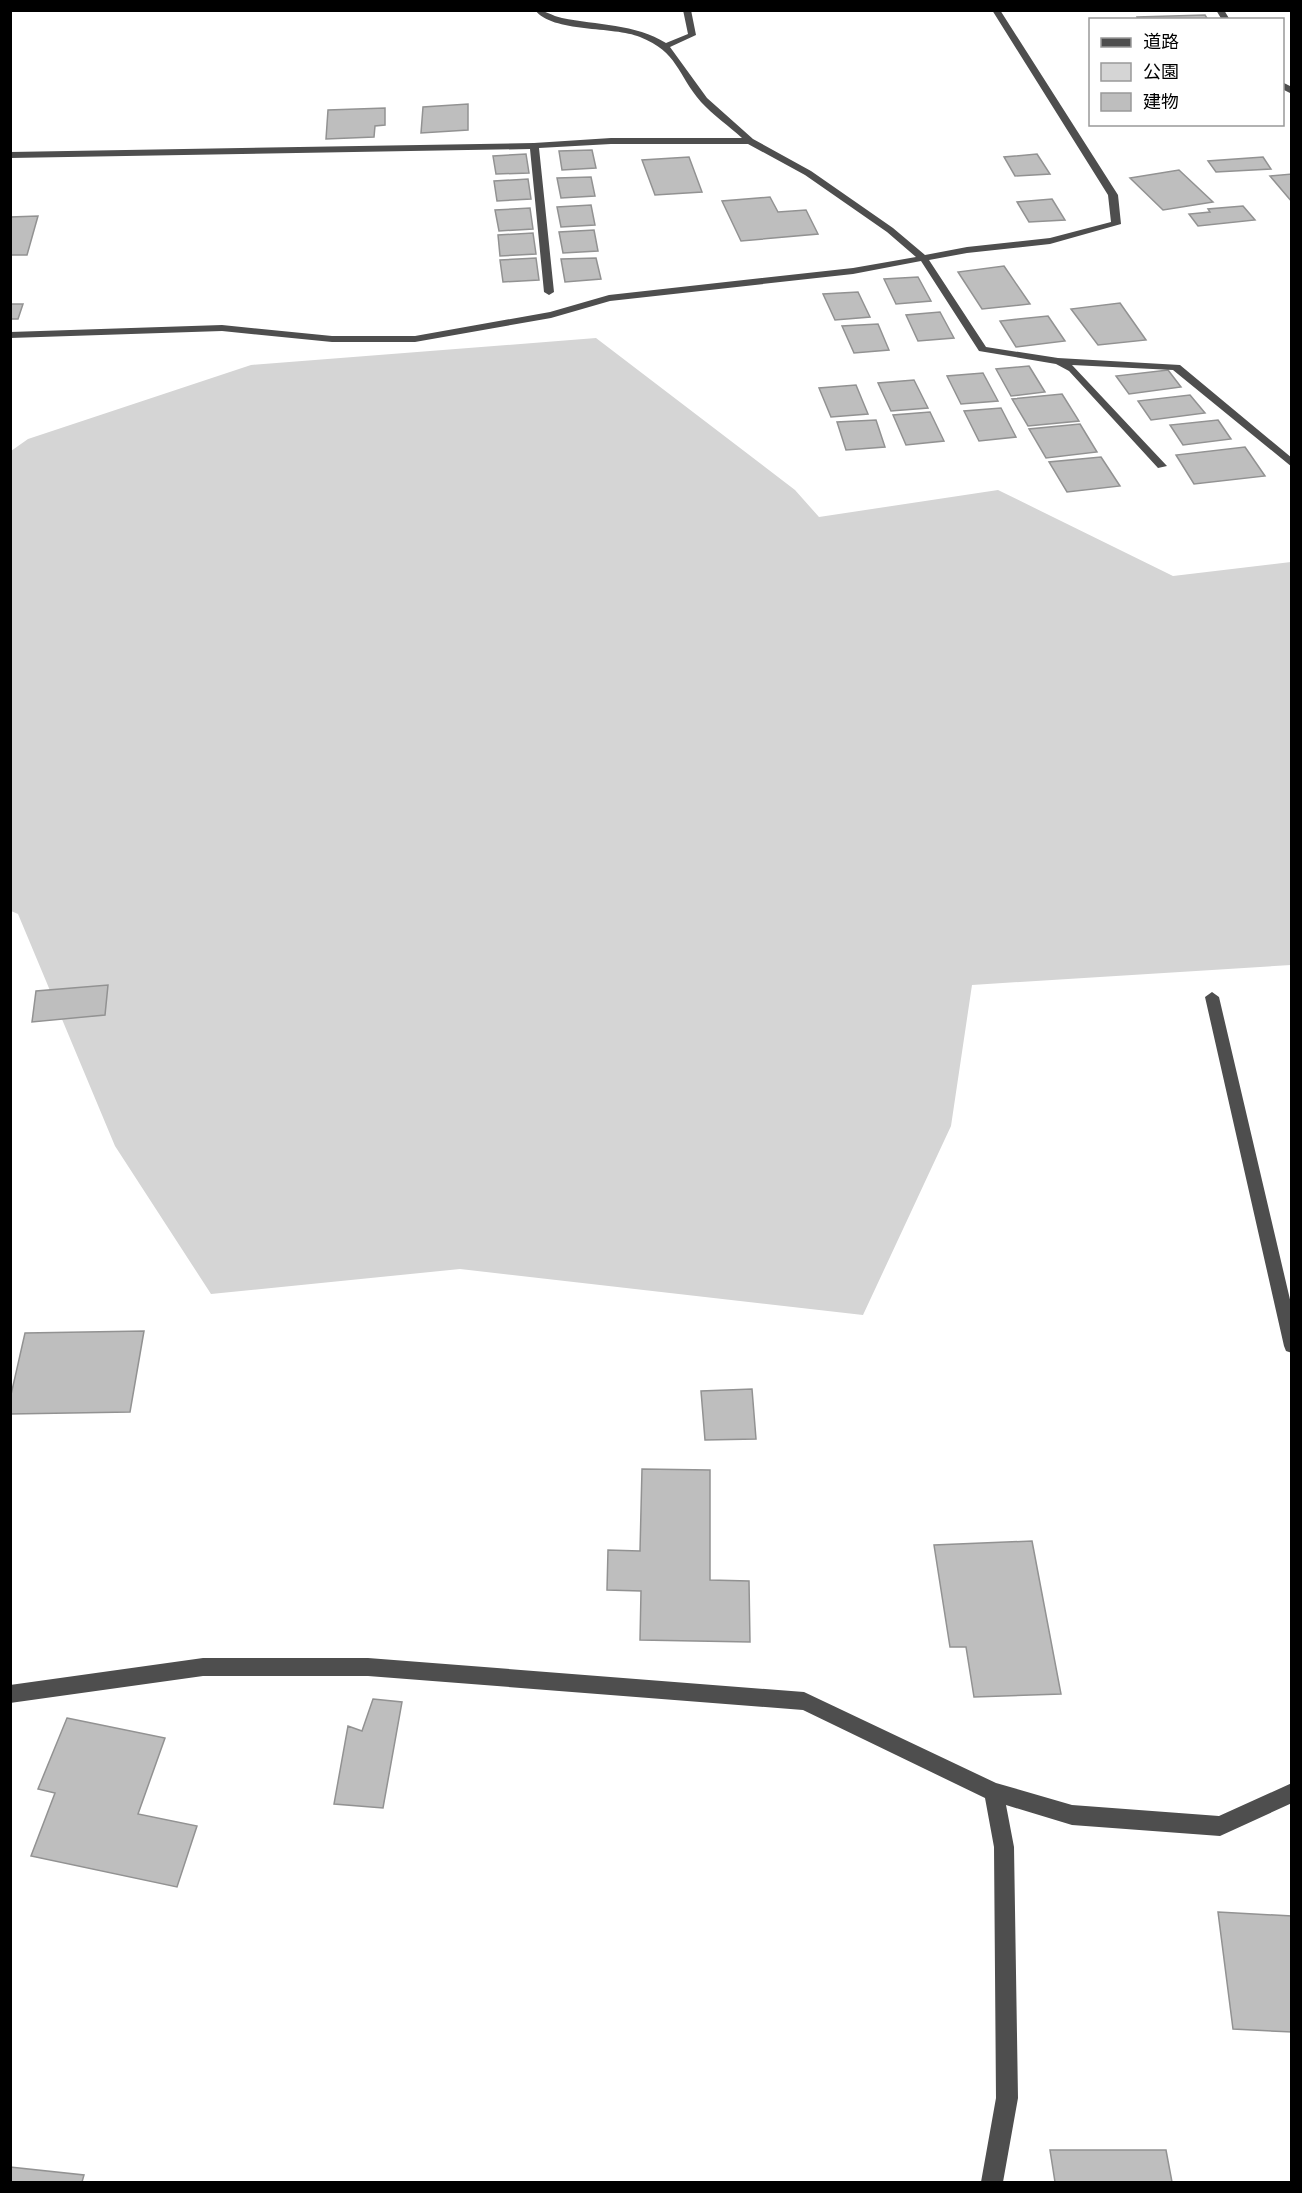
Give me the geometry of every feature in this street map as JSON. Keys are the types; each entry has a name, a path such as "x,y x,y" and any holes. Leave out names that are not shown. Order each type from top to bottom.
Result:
{"street":[{"path":"539,10 543,15 557,20 638,33 665,46 673,54 704,100 750,141 808,173 890,230 924,259 983,349 1058,361 1176,367 1292,464"},
{"path":"665,46 692,35 687,10"},
{"path":"10,335 222,328 332,339 415,339 551,315 609,298 853,271 967,250 1050,241 1102,230 1116,224 1113,195 996,10"},
{"path":"10,155 534,146 611,141 750,141"},
{"path":"534,146 549,292"},
{"path":"1058,361 1073,369 1161,466"},
{"path":"1212,997 1292,1346"},
{"path":"10,1694 203,1667 368,1667 804,1701 994,1792 1072,1815 1220,1826 1292,1793"},
{"path":"992,2182 1007,2098 1004,1847 994,1792"}],"green space":[{"path":"596,338 795,490 819,517 998,490 1173,576 1291,562 1291,965 972,985 951,1126 863,1315 460,1269 211,1294 115,1146 18,914 11,911 11,451 28,439 251,365"}],"building":[{"path":"1205,15 1207,18 1137,18"},
{"path":"468,104 468,130 421,133 423,107"},
{"path":"385,108 385,125 375,126 374,137 326,139 328,110"},
{"path":"592,150 596,168 562,170 559,151"},
{"path":"526,154 529,173 496,174 493,156"},
{"path":"1037,154 1050,174 1015,176 1004,157"},
{"path":"689,157 702,192 655,195 642,160"},
{"path":"1263,157 1271,169 1216,172 1208,161"},
{"path":"1179,170 1213,202 1163,210 1130,178"},
{"path":"1292,174 1292,202 1270,176"},
{"path":"591,177 595,196 561,198 557,178"},
{"path":"528,179 531,199 497,201 494,181"},
{"path":"770,197 778,212 806,210 818,234 741,241 722,201"},
{"path":"1052,199 1065,220 1029,222 1017,202"},
{"path":"591,205 595,225 561,227 557,207"},
{"path":"1243,206 1255,220 1198,226 1189,214 1210,212 1208,209"},
{"path":"530,208 533,229 499,231 495,210"},
{"path":"38,216 27,255 10,255 10,217"},
{"path":"594,230 598,251 563,253 559,232"},
{"path":"533,233 536,254 500,256 498,235"},
{"path":"536,258 539,280 503,282 500,260"},
{"path":"596,258 601,279 565,282 561,259"},
{"path":"1004,266 1030,304 982,309 958,272"},
{"path":"918,277 931,301 896,304 884,279"},
{"path":"858,292 870,317 835,320 823,294"},
{"path":"1120,303 1146,340 1098,345 1071,309"},
{"path":"10,304 23,304 18,319 10,319"},
{"path":"940,312 954,338 918,341 906,315"},
{"path":"1048,316 1065,341 1016,347 1000,321"},
{"path":"878,324 889,350 854,353 842,326"},
{"path":"1029,366 1045,392 1011,396 996,369"},
{"path":"1168,370 1181,387 1129,394 1116,376"},
{"path":"983,373 998,401 961,404 947,376"},
{"path":"914,380 928,408 891,411 878,383"},
{"path":"856,385 868,414 831,417 819,388"},
{"path":"1062,394 1079,421 1028,426 1012,399"},
{"path":"1190,395 1205,413 1151,420 1138,401"},
{"path":"1001,408 1016,437 979,441 964,411"},
{"path":"930,412 944,441 906,445 893,415"},
{"path":"876,420 885,447 846,450 837,422"},
{"path":"1218,420 1231,439 1183,445 1170,425"},
{"path":"1080,424 1097,452 1046,458 1029,429"},
{"path":"1245,447 1265,476 1194,484 1176,455"},
{"path":"1101,457 1120,486 1067,492 1049,462"},
{"path":"108,985 105,1015 32,1022 36,991"},
{"path":"144,1331 130,1412 10,1414 10,1399 25,1333"},
{"path":"752,1389 756,1439 705,1440 701,1391"},
{"path":"642,1469 710,1470 710,1580 749,1581 750,1642 640,1640 641,1591 607,1590 608,1550 640,1551"},
{"path":"1032,1541 1061,1694 974,1697 966,1647 950,1647 934,1545"},
{"path":"373,1699 402,1702 383,1808 334,1804 348,1726 362,1731"},
{"path":"67,1718 165,1738 138,1814 197,1826 177,1887 31,1856 55,1793 38,1789"},
{"path":"1218,1912 1292,1916 1292,2032 1233,2029"},
{"path":"1050,2150 1166,2150 1172,2182 1055,2182"},
{"path":"10,2167 84,2175 82,2182 10,2182"}]}
